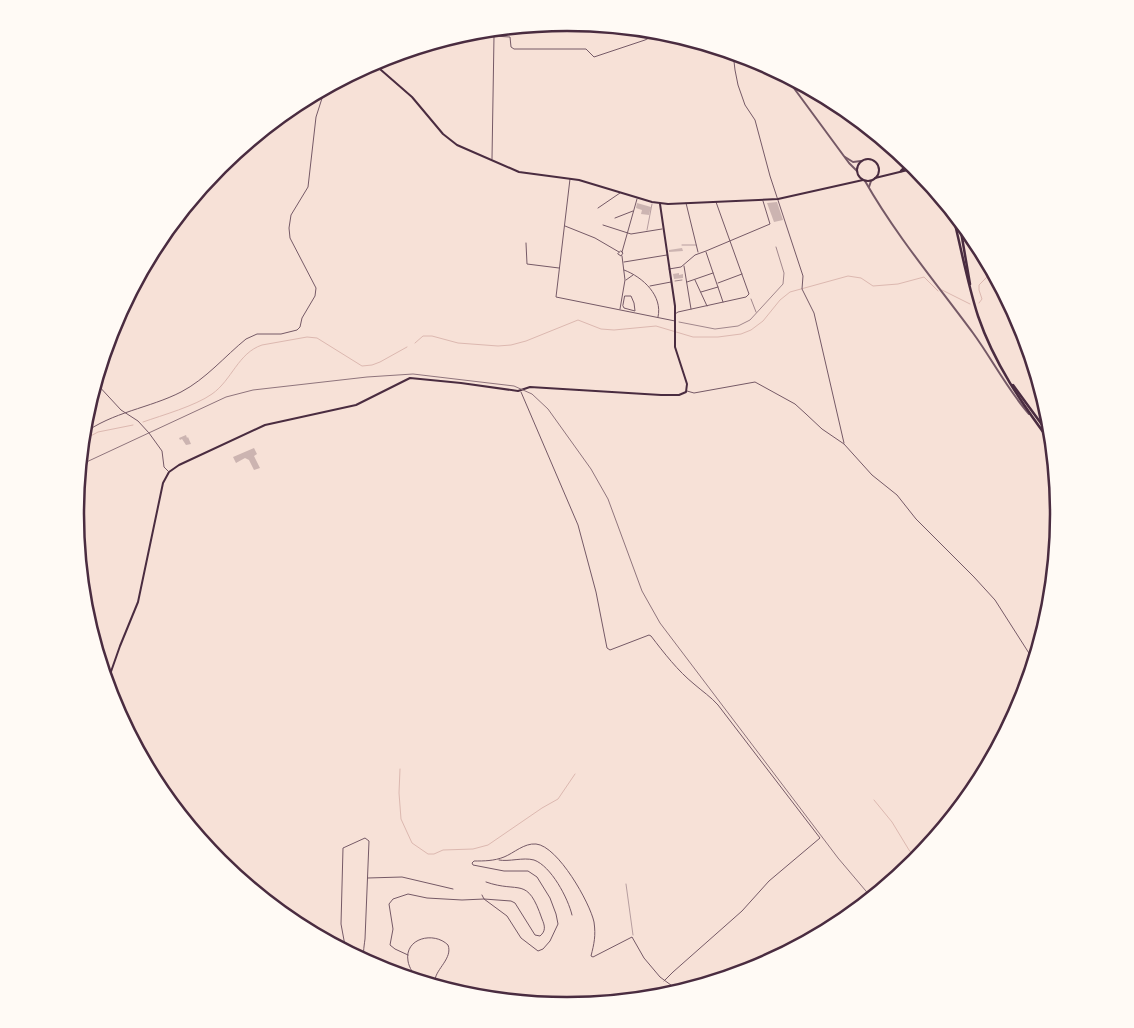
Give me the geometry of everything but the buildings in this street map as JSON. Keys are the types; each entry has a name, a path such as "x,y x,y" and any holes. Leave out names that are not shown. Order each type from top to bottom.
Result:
{"main road":[{"path":"380,69 412,97 448,139 457,145 519,172 570,178 660,204 778,199 864,180 871,181 875,178 905,170"},
{"path":"864,180 858,175 857,171 861,162 867,159 877,164 881,172 887,175"},
{"path":"875,178 879,169"},
{"path":"852,183 857,179 858,175"},
{"path":"111,672 138,602 163,483 169,472 179,465 265,426 356,405 410,378 520,391 531,387 669,396 682,395 687,391 687,384 676,351 675,309 660,204"},
{"path":"956,229 982,328 1005,374 1042,431"},
{"path":"962,238 970,286"},
{"path":"675,309 678,312"},
{"path":"1005,374 1041,423"}],"street":[{"path":"497,36 510,38 511,47 514,49 586,49 594,57 648,38"},
{"path":"492,161 494,37"},
{"path":"733,61 738,85 745,105 755,120 766,162 804,276 802,289 814,313 844,444"},
{"path":"794,88 843,156 857,171"},
{"path":"92,428 125,413 164,400 190,387 246,338 257,334 281,334 297,330 300,327 302,318 315,296 316,288 290,238 289,228 291,215 308,187 316,117 322,99"},
{"path":"843,156 853,162 861,162"},
{"path":"570,178 556,297 675,321"},
{"path":"864,180 895,227 977,338 998,372 1033,419"},
{"path":"869,190 871,181"},
{"path":"598,208 621,193"},
{"path":"620,310 625,280 622,252 637,198"},
{"path":"669,269 682,267 699,253 770,224 763,200"},
{"path":"675,315 678,312 748,296 749,291 716,202"},
{"path":"686,204 699,253"},
{"path":"615,218 633,211"},
{"path":"564,226 595,238 619,252 619,255 622,256"},
{"path":"602,226 630,234 663,229"},
{"path":"526,243 525,260 527,264 559,268"},
{"path":"706,251 723,302"},
{"path":"624,262 667,255"},
{"path":"684,265 691,310"},
{"path":"624,270 634,274 653,291 658,304 658,318"},
{"path":"686,282 713,273"},
{"path":"625,280 634,274"},
{"path":"717,283 743,274"},
{"path":"694,280 708,306"},
{"path":"650,286 671,282"},
{"path":"700,292 718,287"},
{"path":"625,296 631,296 635,311 624,308 625,296"},
{"path":"687,391 694,393 752,382 758,383 795,404 822,429 844,444 872,475 897,494 917,521 953,555 994,600 1029,653"},
{"path":"101,388 125,413 149,433 163,454 164,467 169,472"},
{"path":"520,391 578,525 596,592 606,648 610,650 649,635 651,636 663,652 693,683 708,694 718,705 820,838 770,881 742,911 664,981"},
{"path":"345,942 341,924 343,848 365,838 368,841 363,952"},
{"path":"482,895 484,899 507,916 521,938 538,950 544,948 555,934 558,924 554,908 546,891 534,874 528,871 504,871 473,865 472,863 498,859 533,844 541,846 552,854 578,885 591,913 595,937 592,957 632,937 646,960 664,981 670,985"},
{"path":"498,859 500,861 532,860 541,864 556,881 568,902 572,915"},
{"path":"367,878 402,877 453,889"},
{"path":"408,955 390,945 393,929 389,904 391,900 408,894 427,898 484,899 513,902 518,906 535,934 540,936 544,933 545,927 542,917 534,898 528,892 520,887 502,886 486,882"},
{"path":"413,971 408,955 411,945 419,940 436,939 447,943 449,951 435,978"}],"lane":[{"path":"647,232 652,202"},
{"path":"682,245 696,244"},
{"path":"626,884 632,937"}],"path":[{"path":"676,326 678,322 711,329 724,328 743,324 756,314 782,286 784,281 784,273 776,246"},
{"path":"671,282 686,279"},
{"path":"748,296 752,301 756,314"}],"waterway":[{"path":"415,343 423,336 432,336 458,343 511,345 578,320 601,329 614,330 656,326 693,337 718,337 741,334 751,330 763,321 780,300 790,292 848,276 861,278 873,286 898,284 924,277 938,291"},
{"path":"979,303 982,299 979,285 987,277"},
{"path":"942,290 970,304"},
{"path":"143,422 188,406 212,394 225,382 247,354 262,345 307,337 317,338 362,366 380,362 407,347"},
{"path":"91,436 98,432 133,425"},
{"path":"400,769 401,819 412,843 428,854 434,854 443,850 473,849 488,845 558,799 575,774"},
{"path":"874,800 892,822 911,852"}],"tram line":[{"path":"87,462 226,397 253,390 367,377 413,374 514,386 532,394 548,409 591,469 608,499 642,591 660,623 838,858 867,892"}]}
